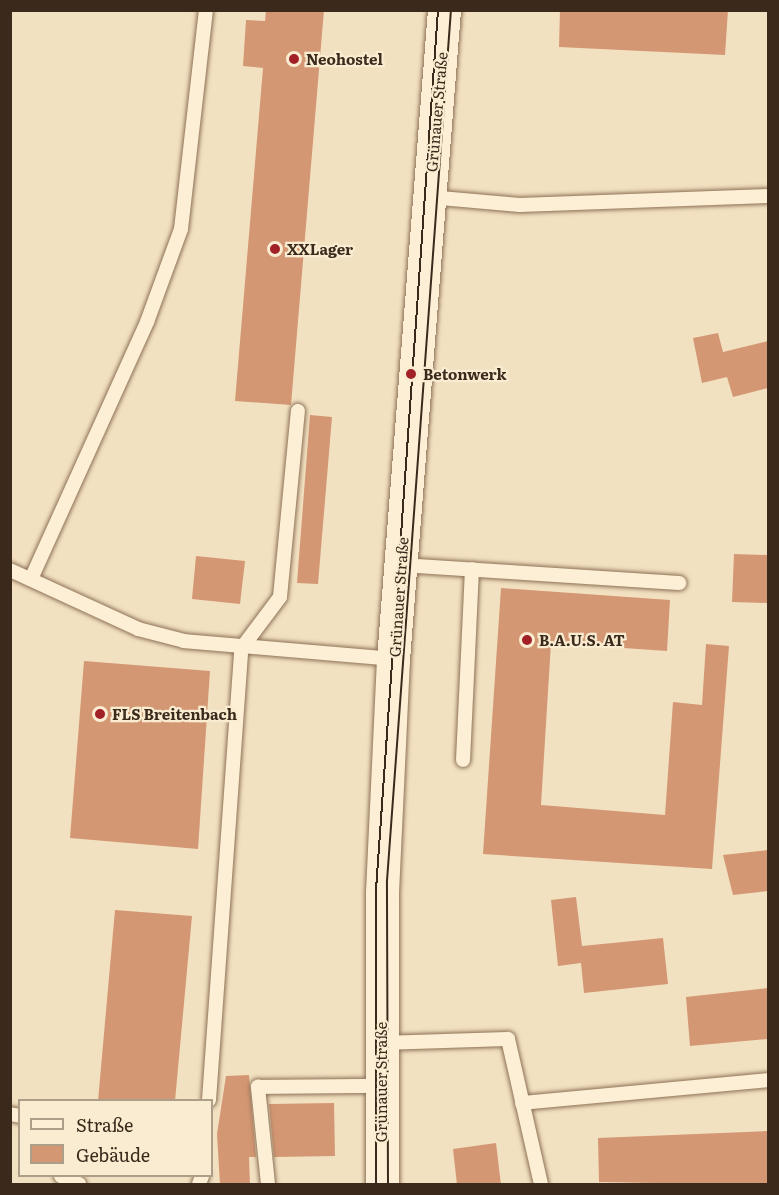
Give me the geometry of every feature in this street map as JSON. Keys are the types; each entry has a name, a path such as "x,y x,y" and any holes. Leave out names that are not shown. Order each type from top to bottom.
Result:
{"main road":[{"name":"Grünauer Straße","path":"382,1185 381,892 393,659 444,10"}],"lane":[{"path":"31,579 147,322 181,229 206,10"},
{"path":"429,197 520,205 768,196"},
{"path":"209,1099 242,649 280,597 298,411"},
{"path":"401,565 680,583"},
{"path":"463,760 472,569"},
{"path":"10,570 138,628 242,649 393,659"},
{"path":"381,1043 508,1038 541,1185"},
{"path":"522,1103 768,1080"},
{"path":"268,1185 258,1087 381,1086"},
{"path":"63,1177 79,1185"}],"building":[{"name":"XXLager","path":"266,10 324,10 291,405 235,401 263,68 243,66 246,20 265,21"},
{"path":"560,10 728,10 725,55 559,47"},
{"path":"718,333 723,352 768,341 768,388 733,397 727,377 702,383 693,338"},
{"path":"310,415 332,417 318,584 297,583"},
{"path":"734,554 768,555 768,603 732,602"},
{"path":"196,556 245,561 240,604 192,599"},
{"path":"501,588 670,600 667,651 551,643 541,805 665,815 673,702 702,705 706,644 729,646 712,869 483,854"},
{"path":"84,661 210,671 198,849 70,838"},
{"path":"768,850 768,891 733,895 723,855"},
{"path":"576,897 582,946 663,938 668,984 584,993 581,963 558,966 551,900"},
{"path":"115,910 192,916 175,1099 98,1099"},
{"path":"768,988 768,1039 690,1046 686,997"},
{"path":"249,1075 256,1157 249,1157 250,1185 220,1185 217,1134 226,1076"},
{"path":"334,1103 335,1156 274,1157 269,1104"},
{"path":"768,1131 768,1185 599,1182 598,1138"},
{"path":"496,1143 501,1185 457,1185 453,1149"}],"tram line":[{"path":"376,1184 376,890 438,10"},
{"path":"388,1184 387,881 451,10"}],"place":[{"name":"Neohostel","path":"294,59"},
{"name":"XXLager","path":"275,249"},
{"name":"Betonwerk","path":"411,374"},
{"name":"B.A.U.S. AT","path":"527,640"},
{"name":"FLS Breitenbach","path":"100,714"}]}
